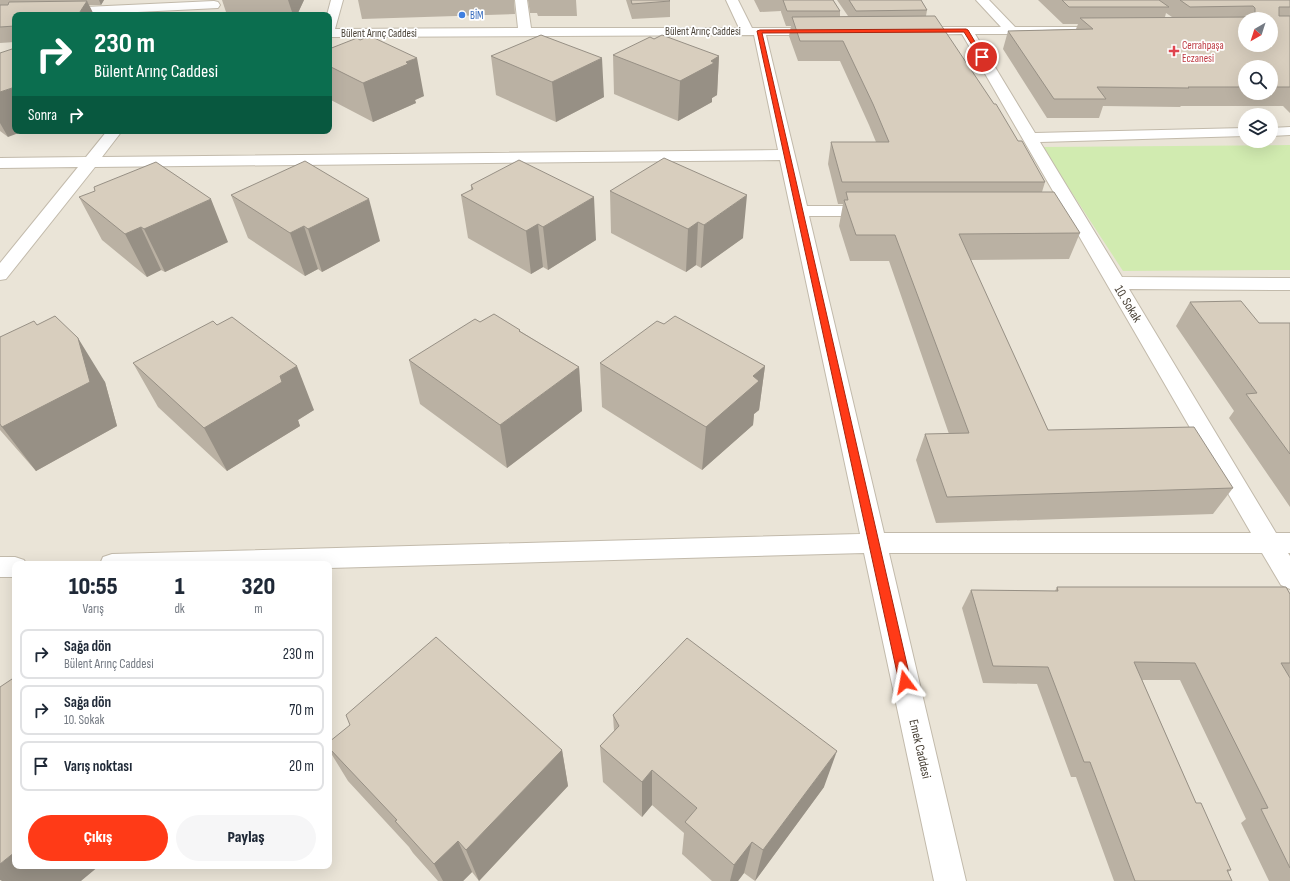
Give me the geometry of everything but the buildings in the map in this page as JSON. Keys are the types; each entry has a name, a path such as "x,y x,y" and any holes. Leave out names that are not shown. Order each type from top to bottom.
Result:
{"street":[{"path":"332,19 337,0"},
{"path":"521,0 525,32"},
{"name":"Emek Caddesi","path":"732,0 753,31 787,154 950,881"},
{"path":"982,0 1011,30"},
{"path":"209,12 216,2"},
{"path":"50,12 216,2"},
{"path":"0,15 12,14"},
{"name":"10. Sokak","path":"966,30 1030,138 1064,211 1116,283 1280,543 1290,578"},
{"path":"904,31 1091,30"},
{"name":"Bülent Arınç Caddesi","path":"332,31 834,31"},
{"path":"1278,132 1290,131"},
{"path":"1030,138 1238,132"},
{"path":"0,275 113,134"},
{"path":"0,163 787,154"},
{"path":"800,211 885,211"},
{"path":"1116,283 1290,284"},
{"path":"221,561 874,543 1280,543"},
{"path":"0,567 12,567"}],"shaded area":[{"path":"0,0 1290,0 1290,881 0,881"}],"green space":[{"path":"1238,145 1238,148 1278,148 1278,145 1290,145 1290,270 1123,271 1042,147"}],"place":[{"name":"BİM","path":"462,15"},
{"name":"Cerrahpaşa Eczanesi","path":"1174,51"}],"route":[{"path":"905,682 760,31 966,30 982,57"}]}
